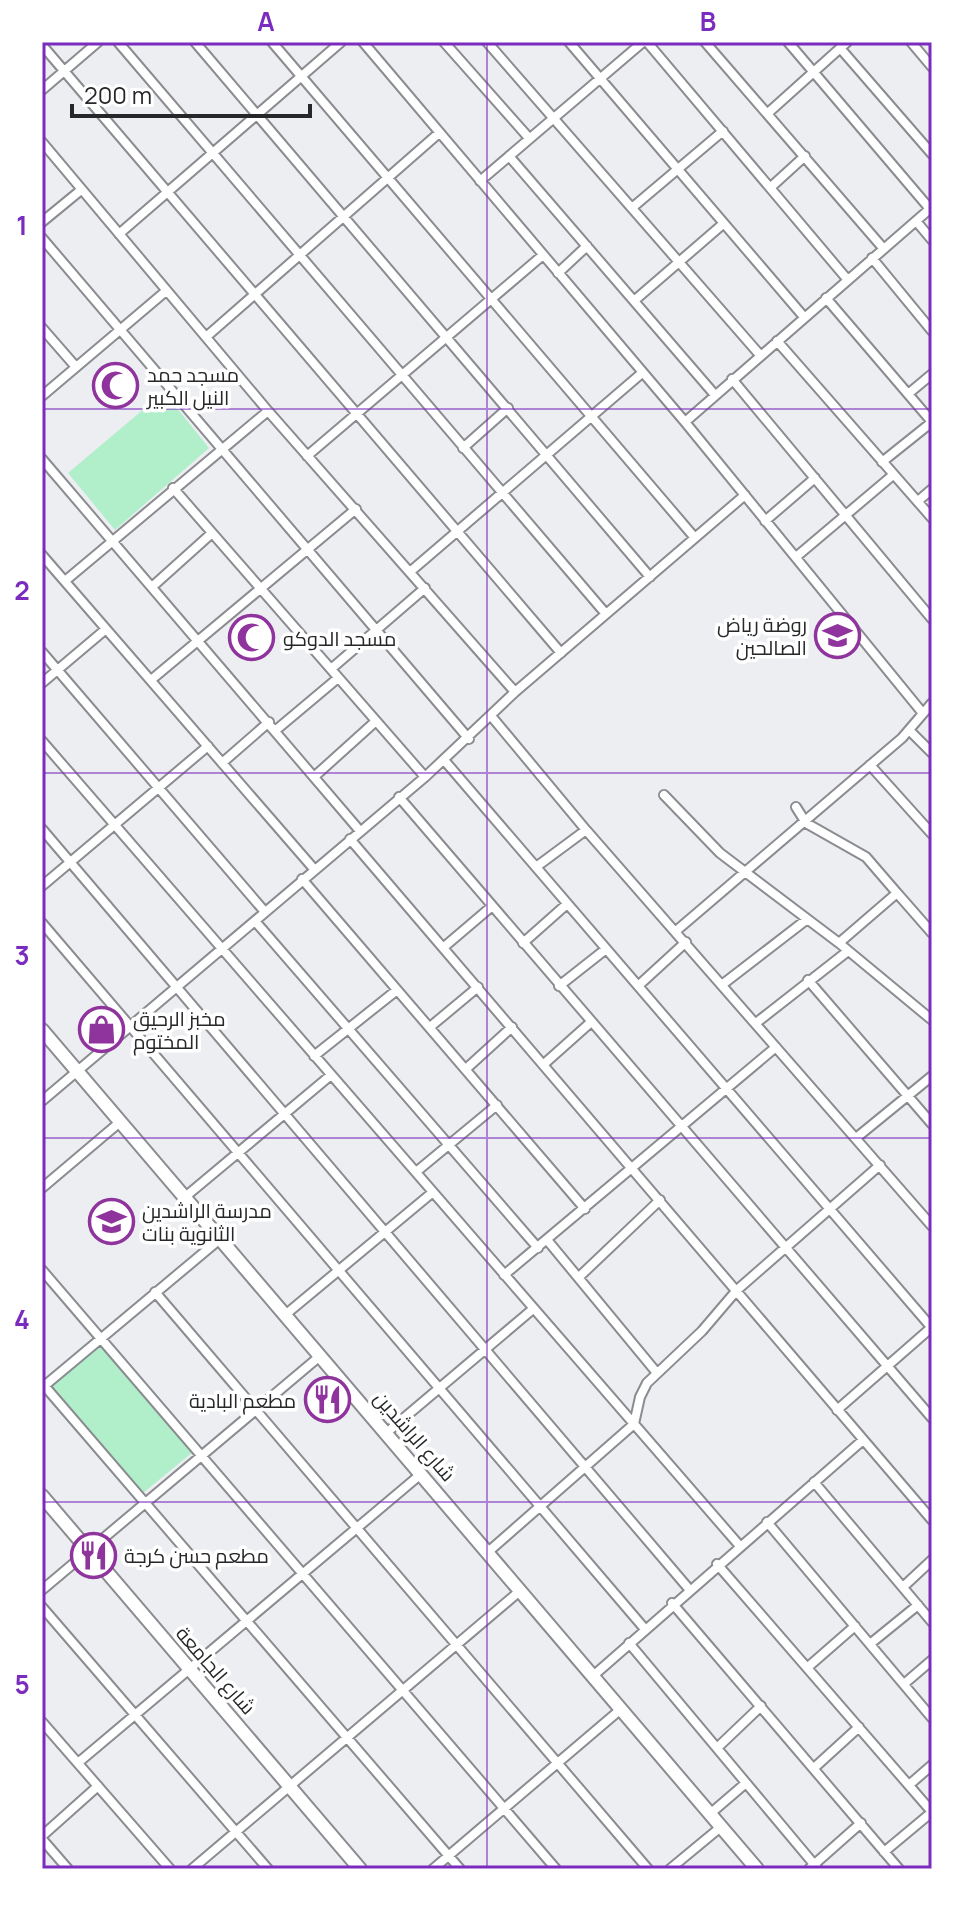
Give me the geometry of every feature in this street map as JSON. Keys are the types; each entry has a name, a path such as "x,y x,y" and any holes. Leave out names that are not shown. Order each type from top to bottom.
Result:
{"street":[{"path":"42,90 98,42"},
{"path":"118,42 606,614"},
{"path":"195,42 650,577"},
{"path":"272,42 695,538"},
{"path":"119,234 341,42"},
{"path":"444,42 529,138"},
{"path":"487,42 760,355"},
{"path":"569,42 804,317"},
{"path":"480,181 645,42 847,279"},
{"path":"705,42 883,248"},
{"path":"685,422 931,208 788,42"},
{"path":"911,42 932,67"},
{"path":"364,43 685,422 921,711"},
{"path":"42,45 561,653"},
{"path":"768,113 844,45 932,154"},
{"path":"633,207 723,131"},
{"path":"206,337 439,133"},
{"path":"42,142 268,411 515,692"},
{"path":"509,156 715,395"},
{"path":"771,187 805,156"},
{"path":"42,222 81,190"},
{"path":"916,221 932,240"},
{"path":"635,300 723,224"},
{"path":"42,238 220,451 469,739"},
{"path":"558,273 587,246"},
{"path":"307,456 543,255"},
{"path":"872,258 932,331"},
{"path":"42,396 166,291"},
{"path":"826,298 932,422 882,462"},
{"path":"42,328 76,367"},
{"path":"777,341 932,518"},
{"path":"411,571 642,373"},
{"path":"908,394 932,374"},
{"path":"732,379 932,619"},
{"path":"463,448 508,408"},
{"path":"65,581 268,411"},
{"path":"42,459 360,831"},
{"path":"796,557 893,475"},
{"path":"765,521 815,478"},
{"path":"173,488 259,591 425,777"},
{"path":"918,501 932,489"},
{"path":"42,1101 425,777 469,739 515,692 745,495"},
{"path":"151,680 356,509"},
{"path":"153,586 212,533"},
{"path":"42,555 314,869"},
{"path":"331,669 425,588"},
{"path":"42,683 106,629"},
{"path":"42,652 265,912"},
{"path":"276,730 338,678"},
{"path":"676,931 806,823 909,730 921,711 932,703"},
{"path":"492,717 586,830 932,1226"},
{"path":"315,776 376,721"},
{"path":"222,763 269,722"},
{"path":"909,730 932,753"},
{"path":"42,741 739,1545"},
{"path":"42,886 208,746"},
{"path":"444,760 932,1327 837,1410"},
{"path":"870,765 932,834"},
{"path":"664,795 711,844 746,874 839,943 932,1020"},
{"path":"399,797 932,1418"},
{"path":"796,807 806,823 857,850 932,933"},
{"path":"42,829 689,1589"},
{"path":"536,867 586,830"},
{"path":"350,839 932,1520"},
{"path":"302,879 585,1209"},
{"path":"839,943 897,893"},
{"path":"523,943 567,904"},
{"path":"444,947 491,907"},
{"path":"723,984 806,920"},
{"path":"255,921 538,1248"},
{"path":"42,923 644,1628"},
{"path":"638,986 686,942"},
{"path":"559,986 606,949"},
{"path":"756,1023 848,951"},
{"path":"808,980 932,1124"},
{"path":"430,1027 478,987"},
{"path":"314,1056 397,990"},
{"path":"544,1064 590,1023"},
{"path":"467,1068 512,1027"},
{"name":"شارع الراشدين","path":"42,1030 757,1869"},
{"path":"504,1275 776,1047"},
{"path":"185,1197 331,1075"},
{"path":"856,1138 932,1076"},
{"path":"416,1172 497,1105"},
{"path":"42,1188 120,1122"},
{"path":"488,1552 634,1424 643,1390 702,1331 737,1290 880,1165"},
{"path":"285,1315 433,1192"},
{"path":"579,1277 660,1200"},
{"path":"220,1239 43,1386 460,1869"},
{"path":"548,1241 657,1373"},
{"path":"42,1270 556,1869"},
{"path":"155,1292 253,1410 459,1644 648,1869"},
{"path":"385,1434 533,1309"},
{"path":"42,1590 320,1356"},
{"path":"593,1676 672,1603 863,1440"},
{"path":"79,1762 421,1474"},
{"path":"814,1482 932,1622"},
{"name":"شارع الجامعة","path":"42,1496 360,1869"},
{"path":"767,1522 932,1718"},
{"path":"903,1587 932,1560"},
{"path":"717,1564 932,1812 884,1852"},
{"path":"192,1869 521,1590"},
{"path":"672,1603 899,1869"},
{"path":"870,1644 918,1605"},
{"path":"42,1607 138,1714 268,1869"},
{"path":"808,1667 855,1626"},
{"path":"629,1643 814,1867 861,1823"},
{"path":"904,1684 932,1660"},
{"path":"717,1748 761,1706"},
{"path":"433,1869 621,1709"},
{"path":"42,1722 170,1869"},
{"path":"814,1768 859,1727"},
{"path":"909,1785 932,1765"},
{"path":"711,1813 746,1783"},
{"path":"68,1869 42,1837 98,1786"},
{"path":"670,1869 722,1826"}],"green space":[{"path":"164,392 209,448 115,530 68,473"},
{"path":"101,1345 193,1452 143,1493 51,1386"}],"place":[{"name":"مسجد حمد النيل الكبير","path":"116,385"},
{"name":"روضة رياض الصالحين","path":"838,636"},
{"name":"مسجد الدوكو","path":"252,638"},
{"name":"مخبز الرحيق المختوم","path":"102,1030"},
{"name":"مدرسة الراشدين الثانوية بنات","path":"111,1221"},
{"name":"مطعم البادية","path":"327,1400"},
{"name":"مطعم حسن كرجة","path":"93,1555"}]}
